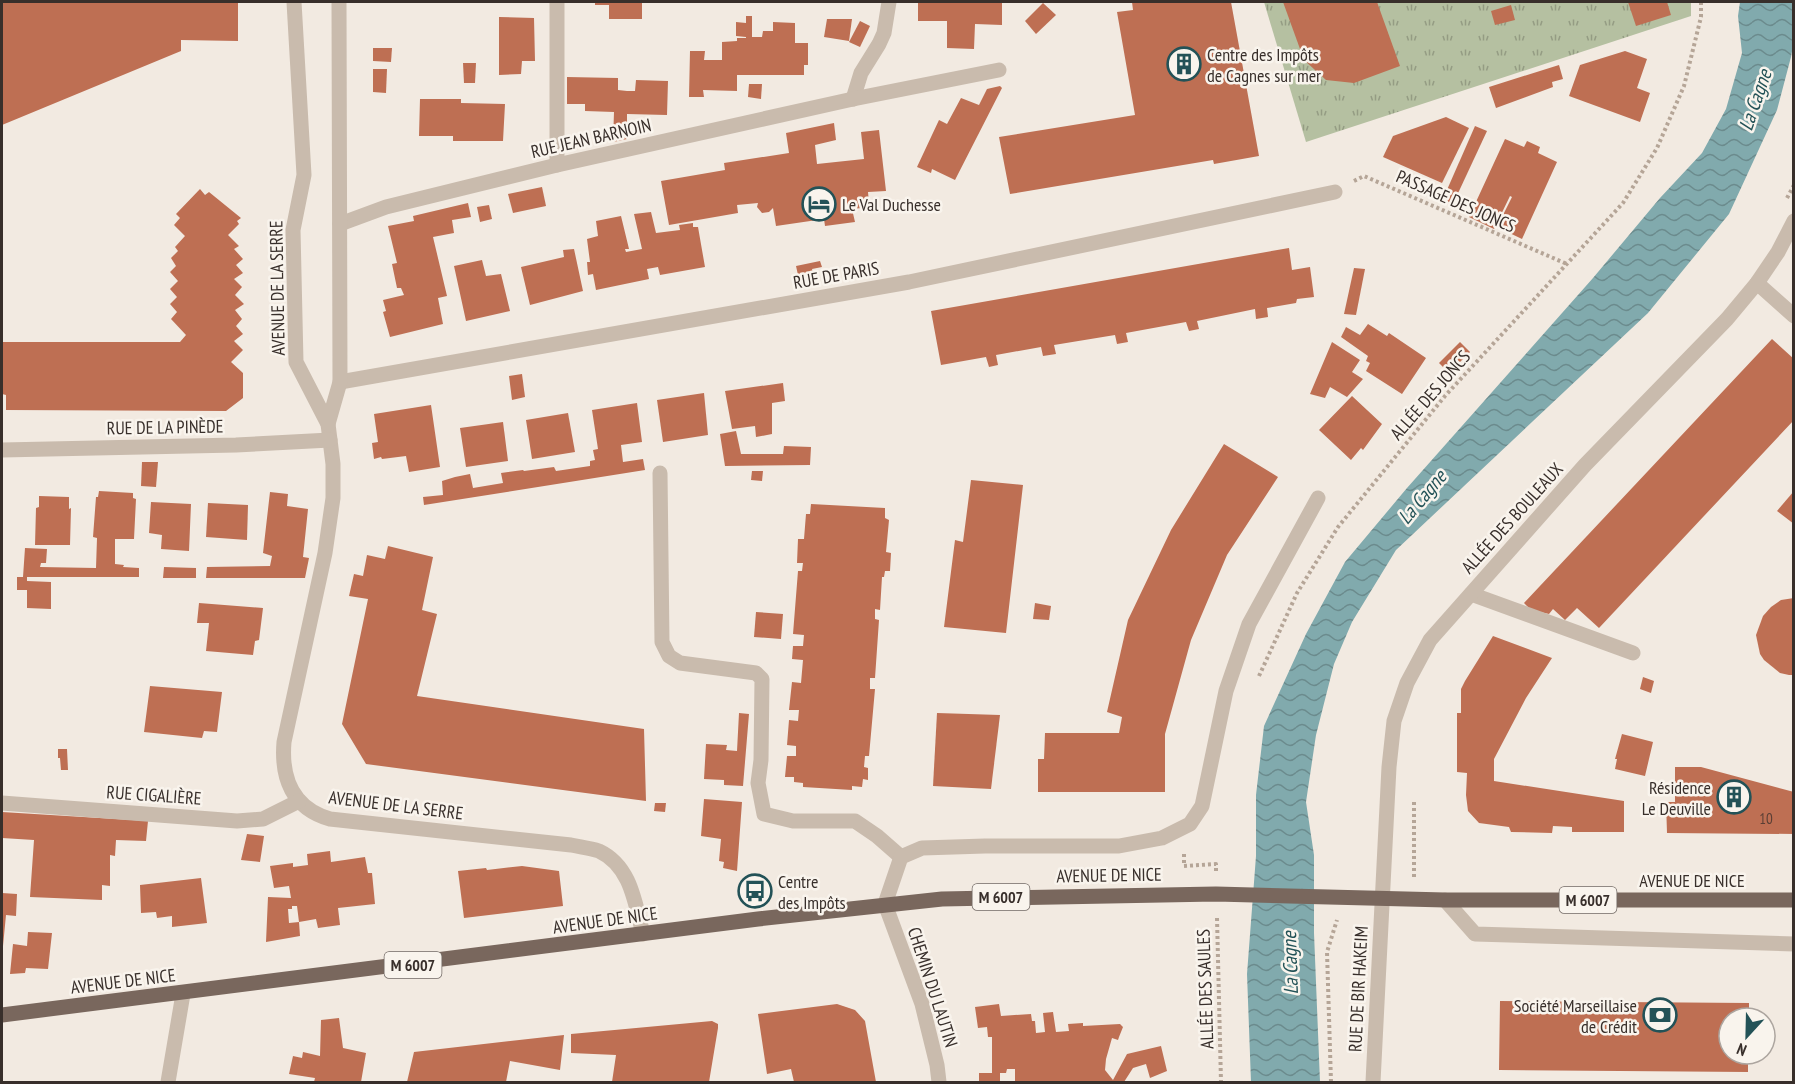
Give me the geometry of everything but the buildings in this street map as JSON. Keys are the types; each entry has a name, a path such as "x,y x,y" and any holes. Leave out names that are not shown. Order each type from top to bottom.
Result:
{"main road":[{"name":"AVENUE DE NICE","path":"2,1015 885,904 964,898 1216,894"},
{"name":"M 6007","path":"1216,894 1341,896"},
{"name":"AVENUE DE NICE","path":"1341,896 1444,900 1794,900"}],"street":[{"name":"AVENUE DE LA SERRE","path":"294,2 304,175 293,230 296,362 329,432 333,464 332,509 325,553 283,752 285,778 299,801 311,812 321,816 343,821 561,844 596,850 611,858 622,869 628,881 643,934"},
{"name":"AVENUE DE LA SERRE","path":"329,432 340,382 339,2"},
{"path":"556,165 557,2"},
{"path":"854,99 861,73 884,33 889,2"},
{"name":"RUE JEAN BARNOIN","path":"340,224 386,207 556,165 854,99 999,70"},
{"name":"RUE DE PARIS","path":"340,382 902,283 1335,192"},
{"name":"ALLÉE DES BOULEAUX","path":"1382,898 1389,768 1394,721 1407,683 1430,640 1585,465 1727,319 1757,283 1778,252 1794,221"},
{"path":"1757,283 1794,316"},
{"name":"RUE DE LA PINÈDE","path":"2,450 236,445 329,432"},
{"path":"660,473 662,642 669,656 681,663 756,673 762,679 762,749 758,783 764,814 794,821 855,821 901,857"},
{"path":"885,904 901,857 922,848 1119,846 1162,838 1190,824 1202,806 1226,691 1249,624 1318,498"},
{"path":"1471,594 1633,652"},
{"name":"RUE CIGALIÈRE","path":"2,803 237,821 263,819 299,801"},
{"name":"RUE DE BIR HAKEIM","path":"1373,1083 1382,898"},
{"path":"1444,900 1475,934 1794,944"},
{"name":"CHEMIN DU LAUTIN","path":"885,904 922,1004 937,1065 939,1083"},
{"path":"168,1083 183,994"}],"path":[{"name":"ALLÉE DES JONCS","path":"1255,685 1297,593 1338,527 1445,396 1623,203 1657,148 1684,86 1701,17 1701,2"},
{"name":"PASSAGE DES JONCS","path":"1335,192 1365,176 1567,264"},
{"path":"1414,794 1414,899"},
{"path":"1184,866 1216,864"},
{"name":"ALLÉE DES SAULES","path":"1216,894 1221,1083"},
{"path":"1331,1083 1328,952 1341,896"}],"green space":[{"path":"1264,2 1691,2 1691,16 1306,142"}],"water":[{"name":"La Cagne","path":"1740,2 1793,2 1794,40 1777,110 1729,214 1648,313 1396,550 1352,622 1334,664 1316,735 1306,802 1314,855 1314,933 1320,1082 1251,1082 1247,974 1256,856 1256,795 1264,726 1306,634 1345,562 1660,198 1702,153 1726,109 1742,53 1738,16"}],"place":[{"name":"Centre des Impôts de Cagnes sur mer","path":"1184,64"},
{"name":"Le Val Duchesse","path":"819,204"},
{"name":"Résidence Le Deuville","path":"1734,797"},
{"name":"Centre des Impôts","path":"755,891"},
{"name":"Société Marseillaise de Crédit","path":"1660,1015"}]}
